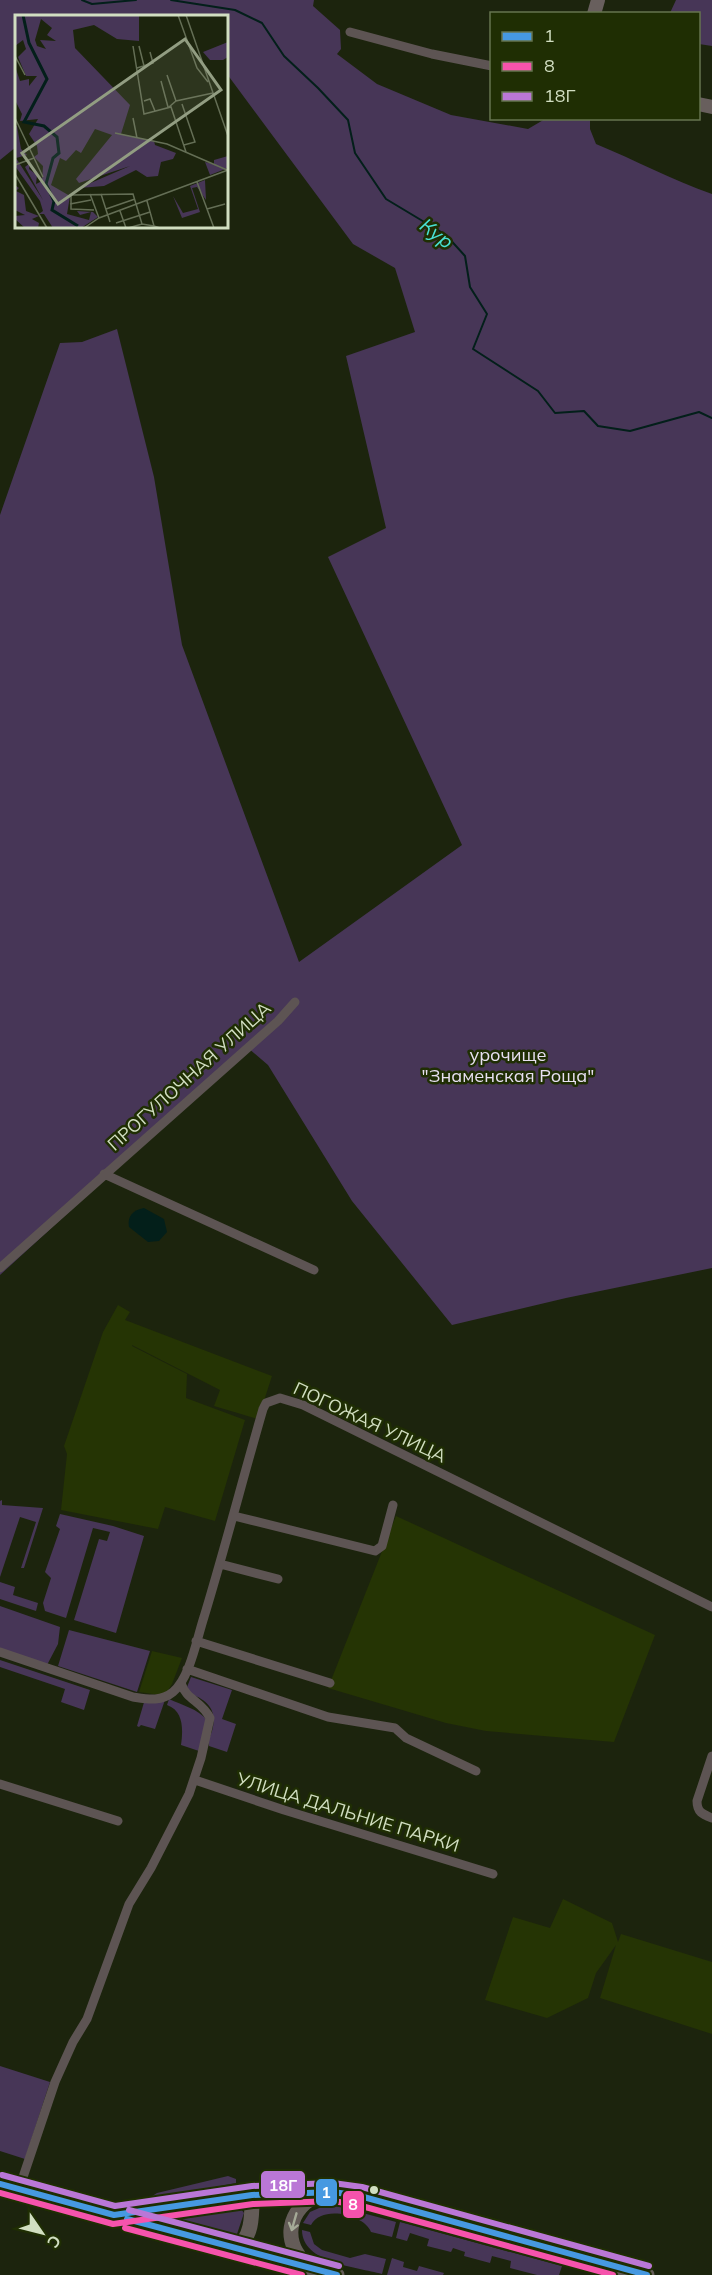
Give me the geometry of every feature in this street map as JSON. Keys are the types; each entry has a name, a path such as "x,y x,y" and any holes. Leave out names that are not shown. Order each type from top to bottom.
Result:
{"main road":[{"path":"0,2184 337,2275"},
{"path":"114,2215 252,2195 333,2192 360,2196 647,2275"},
{"path":"312,2268 302,2261 295,2251 291,2240 293,2222 301,2206 310,2198 321,2193 333,2192"},
{"path":"235,2249 244,2241 247,2234 252,2212 252,2195"}],"street":[{"path":"350,32 432,54 490,66"},
{"name":"ПРОГУЛОЧНАЯ УЛИЦА","path":"0,1268 278,1021 295,1002"},
{"name":"ПРОГУЛОЧНАЯ УЛИЦА","path":"104,1174 314,1270"},
{"name":"ПОГОЖАЯ УЛИЦА","path":"182,1683 220,1564 263,1409 266,1403 280,1398 313,1410 712,1606"},
{"path":"234,1516 375,1551 382,1546 393,1505"},
{"path":"220,1564 278,1579"},
{"path":"196,1641 330,1683"},
{"path":"0,1652 133,1697 163,1698 182,1683 188,1696 204,1706 210,1718 195,1780 156,1859 129,1904 87,2019 73,2042 55,2082 19,2189"},
{"path":"187,1669 328,1717 395,1728 406,1738 476,1771"},
{"path":"712,1756 697,1801 697,1809 701,1814 712,1818"},
{"name":"УЛИЦА ДАЛЬНИЕ ПАРКИ","path":"195,1780 284,1810 493,1874"},
{"path":"0,1784 118,1821"}],"shaded area":[{"path":"118,1305 130,1312 125,1320 272,1376 258,1419 214,1406 220,1390 132,1345 187,1374 186,1398 245,1420 215,1521 165,1507 158,1529 61,1510 67,1454 64,1446 103,1332"},
{"path":"396,1516 655,1635 614,1742 486,1731 446,1723 328,1688"},
{"path":"152,1651 182,1658 172,1684 167,1692 160,1695 139,1692"},
{"path":"563,1899 612,1923 618,1942 621,1934 712,1962 712,2034 600,1998 616,1945 596,1973 588,1998 547,2018 485,2000 513,1917 550,1928"}],"green space":[{"name":"урочище \"Знаменская Роща\"","path":"0,0 314,0 313,6 340,30 341,49 337,54 377,84 451,115 528,129 543,120 590,120 590,129 596,144 712,194 712,1268 566,1298 452,1325 352,1201 268,1065 248,1048 0,1275 0,515 60,343 82,342 117,329 154,477 182,645 299,962 462,845 328,557 386,528 346,356 415,332 395,268 353,244 228,75 228,15 15,15 15,148 0,160"},
{"path":"676,0 712,0 712,46 700,44 700,12 670,12"},
{"path":"2,1500 2,1505 43,1508 24,1568 21,1568 36,1522 20,1517 0,1577 0,1501"},
{"path":"60,1514 113,1526 144,1536 116,1633 74,1620 99,1539 107,1541 110,1532 93,1528 66,1618 45,1611 43,1603 51,1578 45,1572 60,1529 56,1526"},
{"path":"0,1582 15,1587 13,1595 38,1603 36,1611 0,1599"},
{"path":"0,1606 60,1627 58,1644 47,1665 0,1649"},
{"path":"69,1630 150,1651 137,1692 58,1666"},
{"path":"0,1660 90,1690 84,1710 61,1702 65,1689 0,1667"},
{"path":"191,1677 232,1690 222,1719 236,1724 227,1752 209,1746 213,1723 212,1711 206,1702 189,1693 187,1687"},
{"path":"166,1697 155,1729 137,1726 145,1699"},
{"path":"169,1699 194,1710 207,1720 199,1751 181,1745 181,1722 177,1712 167,1705"},
{"path":"0,2066 50,2082 25,2159 0,2151"},
{"path":"228,2176 236,2179 236,2183 146,2200 157,2193"},
{"path":"326,2205 396,2222 392,2237 371,2232 361,2221 343,2214 324,2215 311,2225 303,2223 310,2212"},
{"path":"241,2209 244,2213 235,2240 170,2221"},
{"path":"400,2222 562,2266 559,2275 537,2275 510,2268 511,2261 492,2256 490,2263 464,2256 465,2252 453,2248 451,2252 427,2246 429,2239 410,2233 407,2241 396,2238"},
{"path":"302,2230 310,2232 314,2244 322,2250 350,2258 365,2254 386,2259 382,2274 346,2266 321,2257 304,2241"},
{"path":"392,2258 404,2262 403,2267 417,2271 419,2266 444,2273 443,2275 387,2275"}],"water":[{"path":"144,1208 164,1219 167,1232 159,1241 148,1242 129,1227 132,1214"}],"waterway":[{"name":"Кур","path":"82,0 92,4 136,0"},
{"name":"Кур","path":"171,0 235,10 262,23 284,56 348,120 355,153 386,199 446,235 465,256 470,287 487,314 473,349 538,391 555,413 584,411 598,426 630,431 699,412 712,418"}],"transit line":[{"name":"18Г","path":"2,2175 115,2206 252,2186 333,2183 362,2187 649,2266"},
{"name":"1","path":"0,2184 114,2215 252,2195 333,2192 360,2196 647,2275"},
{"name":"8","path":"0,2193 113,2224 253,2204 333,2201 358,2205 613,2275"},
{"name":"18Г","path":"129,2210 339,2266"},
{"name":"1","path":"127,2219 337,2275"},
{"name":"8","path":"125,2228 302,2275"}]}
